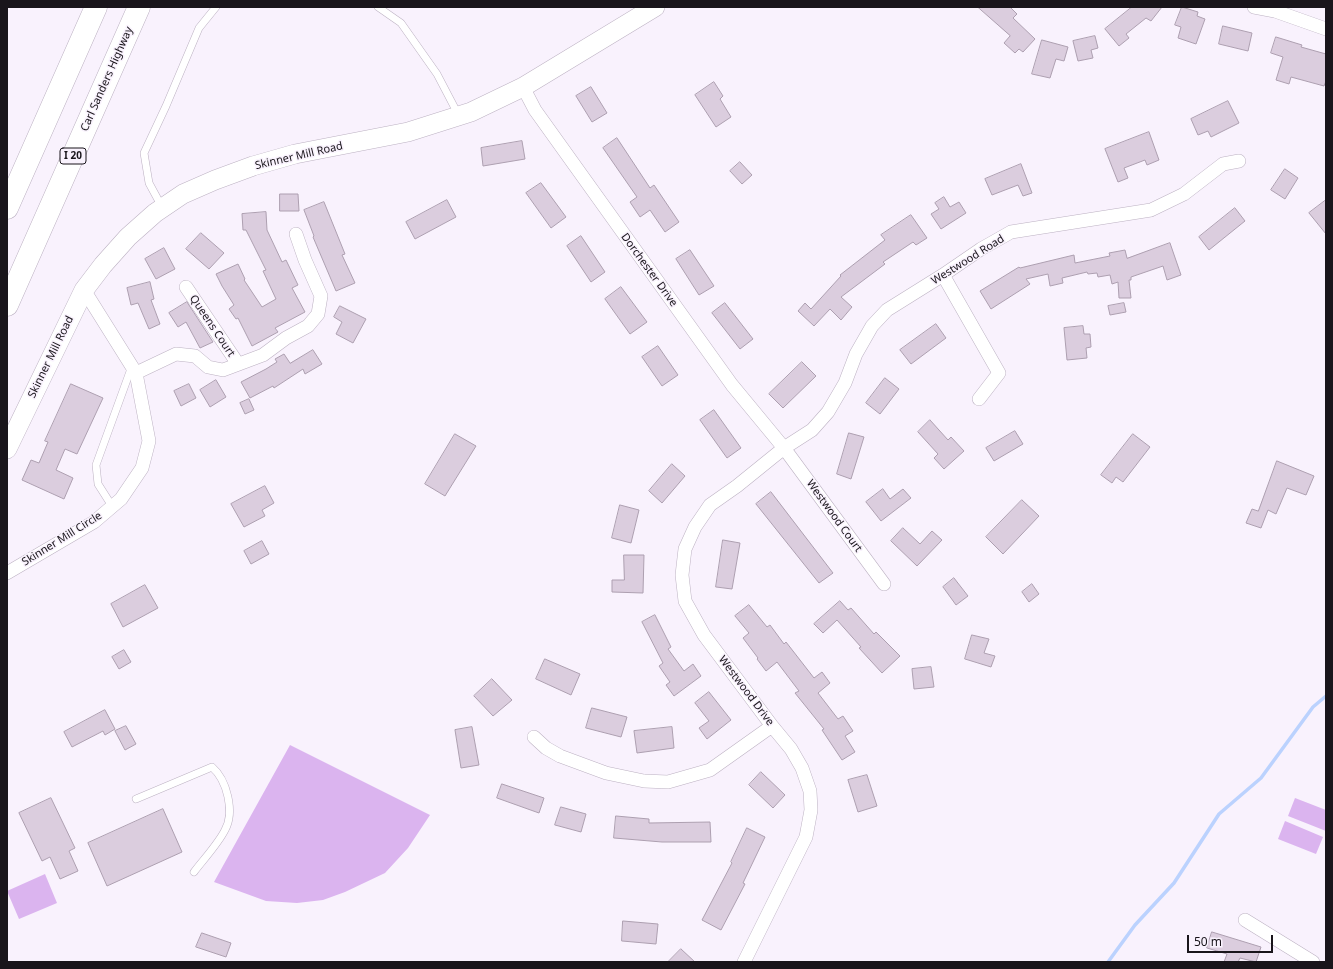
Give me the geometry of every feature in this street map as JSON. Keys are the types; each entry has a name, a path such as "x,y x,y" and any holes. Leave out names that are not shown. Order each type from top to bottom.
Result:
{"highway":[{"path":"7,208 96,7"},
{"name":"Carl Sanders Highway","path":"7,305 139,7"}],"street":[{"name":"Skinner Mill Road","path":"7,449 84,290 103,265 128,237 154,213 183,194 253,166 295,154 408,132 470,112 523,86 655,7"},
{"path":"1254,7 1276,9 1326,29"},
{"name":"Dorchester Drive","path":"523,86 535,110 732,385 784,448"},
{"name":"Westwood Road","path":"784,448 812,430 828,412 845,383 856,354 872,326 888,310 981,249 1011,232 1151,210 1184,194 1223,164 1239,161"},
{"path":"134,370 176,354 195,356 208,367 223,370 262,355 286,338 308,326 318,314 321,296 305,260 296,234"},
{"path":"943,275 999,373 979,399"},
{"name":"Queens Court","path":"186,287 238,364"},
{"name":"Skinner Mill Circle","path":"7,573 94,522 121,499 142,468 148,441 134,370 84,290"},
{"name":"Westwood Court","path":"784,448 884,584"},
{"name":"Westwood Drive","path":"744,962 806,838 811,810 810,791 802,768 791,749 704,635 685,601 682,575 685,550 695,527 710,505 737,486 784,448"},
{"path":"534,737 546,748 560,756 606,773 644,781 668,782 710,770 772,726"},
{"path":"1244,920 1313,962"}],"lane":[{"path":"163,208 149,183 144,153 166,106 199,28 216,7"},
{"path":"378,7 401,23 437,74 460,116"},
{"path":"112,506 98,484 96,465 134,370"},
{"path":"136,799 212,767 218,773 227,792 230,810 226,829 194,872"}],"shaded area":[{"path":"290,745 430,815 408,848 385,873 345,892 323,900 297,903 266,901 214,882"},
{"path":"1295,798 1326,810 1326,831 1288,816"},
{"path":"1285,821 1323,837 1316,854 1278,839"},
{"path":"45,874 57,903 19,919 7,891"}],"building":[{"path":"978,7 1010,7 1017,14 1013,18 1035,39 1023,52 1019,49 1015,53 1004,43 1010,36"},
{"path":"1132,7 1162,7 1151,21 1146,18 1126,34 1129,38 1119,46 1105,29"},
{"path":"1182,7 1198,12 1197,16 1205,19 1196,44 1178,38 1181,27 1175,25"},
{"path":"1223,26 1252,33 1248,51 1219,44"},
{"path":"1095,36 1098,48 1091,50 1093,58 1078,61 1073,41"},
{"path":"1276,37 1302,45 1301,47 1326,54 1326,81 1324,86 1291,77 1289,84 1276,80 1283,57 1271,53"},
{"path":"1042,40 1068,47 1064,61 1056,59 1050,78 1032,74"},
{"path":"714,82 723,96 720,99 731,117 716,127 695,95"},
{"path":"591,87 607,113 592,122 576,96"},
{"path":"1228,101 1239,123 1211,137 1208,131 1198,135 1191,119"},
{"path":"1149,132 1159,160 1147,165 1145,160 1124,168 1128,178 1118,182 1105,149"},
{"path":"617,138 650,188 654,185 679,222 665,232 650,210 640,217 630,202 637,197 603,148"},
{"path":"522,141 525,159 483,166 481,148"},
{"path":"740,162 752,175 742,184 730,171"},
{"path":"1021,164 1032,193 1023,196 1018,185 992,195 985,179"},
{"path":"1285,169 1298,178 1285,199 1271,190"},
{"path":"541,183 566,217 551,228 526,193"},
{"path":"280,194 298,194 299,211 280,211"},
{"path":"944,197 950,207 959,202 966,213 941,229 931,214 939,209 935,203"},
{"path":"447,200 456,217 415,239 406,222"},
{"path":"1326,200 1326,234 1309,213"},
{"path":"324,202 345,254 342,255 355,283 336,291 313,237 314,236 304,210"},
{"path":"1235,208 1245,221 1209,250 1199,237"},
{"path":"266,212 267,230 282,262 286,260 298,285 292,288 305,312 275,328 278,332 252,346 238,318 236,319 229,309 234,305 216,274 238,264 245,279 244,280 262,307 276,299 263,271 266,270 246,230 243,230 242,214"},
{"path":"911,215 927,238 916,245 913,242 883,262 885,264 841,297 852,307 841,320 830,309 814,326 798,311 805,303 811,309 841,276 840,275 885,240 881,235"},
{"path":"201,233 224,253 209,269 186,249"},
{"path":"581,236 605,272 591,282 567,246"},
{"path":"1170,243 1181,275 1167,280 1163,266 1131,277 1131,280 1129,280 1131,298 1119,298 1118,282 1112,284 1110,275 1098,277 1097,273 1088,274 1087,272 1062,278 1063,283 1050,286 1048,274 1026,279 1030,284 991,309 980,291 1019,267 1074,255 1075,263 1110,256 1109,253 1125,250 1127,258"},
{"path":"164,248 175,269 156,279 145,259"},
{"path":"690,250 714,286 699,295 676,259"},
{"path":"150,282 154,299 151,300 160,324 149,329 138,303 131,305 127,288"},
{"path":"621,287 647,322 630,334 605,299"},
{"path":"187,302 213,342 200,348 186,322 178,327 169,313"},
{"path":"725,303 753,339 740,349 712,313"},
{"path":"1124,303 1126,312 1110,315 1108,306"},
{"path":"340,306 366,319 353,343 336,334 342,322 334,317"},
{"path":"936,324 946,338 911,364 900,350"},
{"path":"1083,326 1084,334 1090,334 1091,347 1086,348 1087,358 1067,360 1064,328"},
{"path":"658,346 678,375 662,386 642,357"},
{"path":"313,350 322,364 305,374 303,369 274,388 273,386 250,398 241,382 277,362 275,359 284,354 290,363"},
{"path":"802,362 816,376 783,408 769,394"},
{"path":"885,378 899,389 880,414 866,403"},
{"path":"216,380 226,397 210,407 200,390"},
{"path":"71,384 103,398 77,454 65,449 56,470 73,478 64,499 22,480 31,460 39,463 48,442 45,441"},
{"path":"189,384 196,398 181,406 174,391"},
{"path":"249,399 254,410 245,414 240,403"},
{"path":"714,410 741,448 727,458 700,420"},
{"path":"930,420 948,440 951,437 964,451 944,469 934,458 938,454 918,432"},
{"path":"1015,431 1023,444 994,461 986,448"},
{"path":"849,433 864,437 851,479 837,474"},
{"path":"455,434 476,446 445,496 425,484"},
{"path":"1133,434 1150,447 1123,482 1116,477 1112,483 1101,475"},
{"path":"1277,461 1314,476 1306,495 1287,488 1276,514 1268,510 1261,528 1246,523 1252,509 1258,511"},
{"path":"672,464 685,476 662,503 649,491"},
{"path":"265,486 274,503 262,510 265,516 244,527 231,504"},
{"path":"883,489 890,499 903,489 911,498 881,521 866,502"},
{"path":"771,492 833,573 819,583 756,504"},
{"path":"1022,500 1039,516 1003,554 986,537"},
{"path":"620,505 639,510 631,543 612,538"},
{"path":"903,528 920,544 932,531 942,540 917,566 891,541"},
{"path":"723,540 740,543 732,589 716,587"},
{"path":"262,541 269,554 251,564 244,551"},
{"path":"624,555 644,555 643,593 612,592 612,580 624,580"},
{"path":"954,578 968,596 956,605 943,587"},
{"path":"1032,584 1039,594 1029,602 1022,592"},
{"path":"145,585 158,608 123,627 111,604"},
{"path":"840,601 848,610 851,608 874,634 876,632 900,656 882,673 859,648 861,647 837,620 823,633 814,624"},
{"path":"749,605 767,627 770,625 784,644 786,642 814,678 822,672 830,683 818,693 838,719 843,716 853,731 845,736 855,752 842,760 822,730 824,729 795,693 799,691 777,662 766,671 757,659 758,658 743,638 749,633 735,616"},
{"path":"655,615 671,647 668,649 684,671 693,664 701,676 674,696 666,685 670,682 659,666 663,663 642,622"},
{"path":"972,635 989,639 984,653 995,656 991,667 965,659"},
{"path":"124,650 131,662 119,669 112,657"},
{"path":"545,659 580,674 571,695 536,679"},
{"path":"931,667 934,687 914,689 912,669"},
{"path":"492,679 512,700 493,716 474,696"},
{"path":"709,692 731,720 707,739 699,728 709,721 695,703"},
{"path":"592,708 627,717 621,737 586,728"},
{"path":"105,710 115,729 105,735 103,731 72,747 64,732"},
{"path":"126,726 136,744 125,750 115,731"},
{"path":"472,727 479,765 461,768 455,730"},
{"path":"672,727 674,748 637,753 634,731"},
{"path":"761,772 785,795 773,808 749,785"},
{"path":"867,775 877,806 858,812 848,780"},
{"path":"502,784 544,798 539,813 497,798"},
{"path":"51,798 75,848 69,851 78,871 60,879 50,857 42,861 19,813"},
{"path":"561,807 586,814 581,832 555,825"},
{"path":"163,809 182,852 107,886 88,843"},
{"path":"616,816 649,819 649,823 710,822 711,842 662,842 614,838"},
{"path":"747,828 765,837 743,883 745,884 721,930 702,920 732,863 731,862"},
{"path":"623,921 658,924 656,944 622,941"},
{"path":"1212,932 1261,947 1256,962 1240,958 1238,962 1224,962 1227,954 1207,948"},
{"path":"202,933 231,943 226,957 196,947"},
{"path":"681,949 695,962 668,962"}],"waterway":[{"path":"1108,962 1135,925 1174,883 1219,814 1261,778 1313,707 1326,696"}]}
